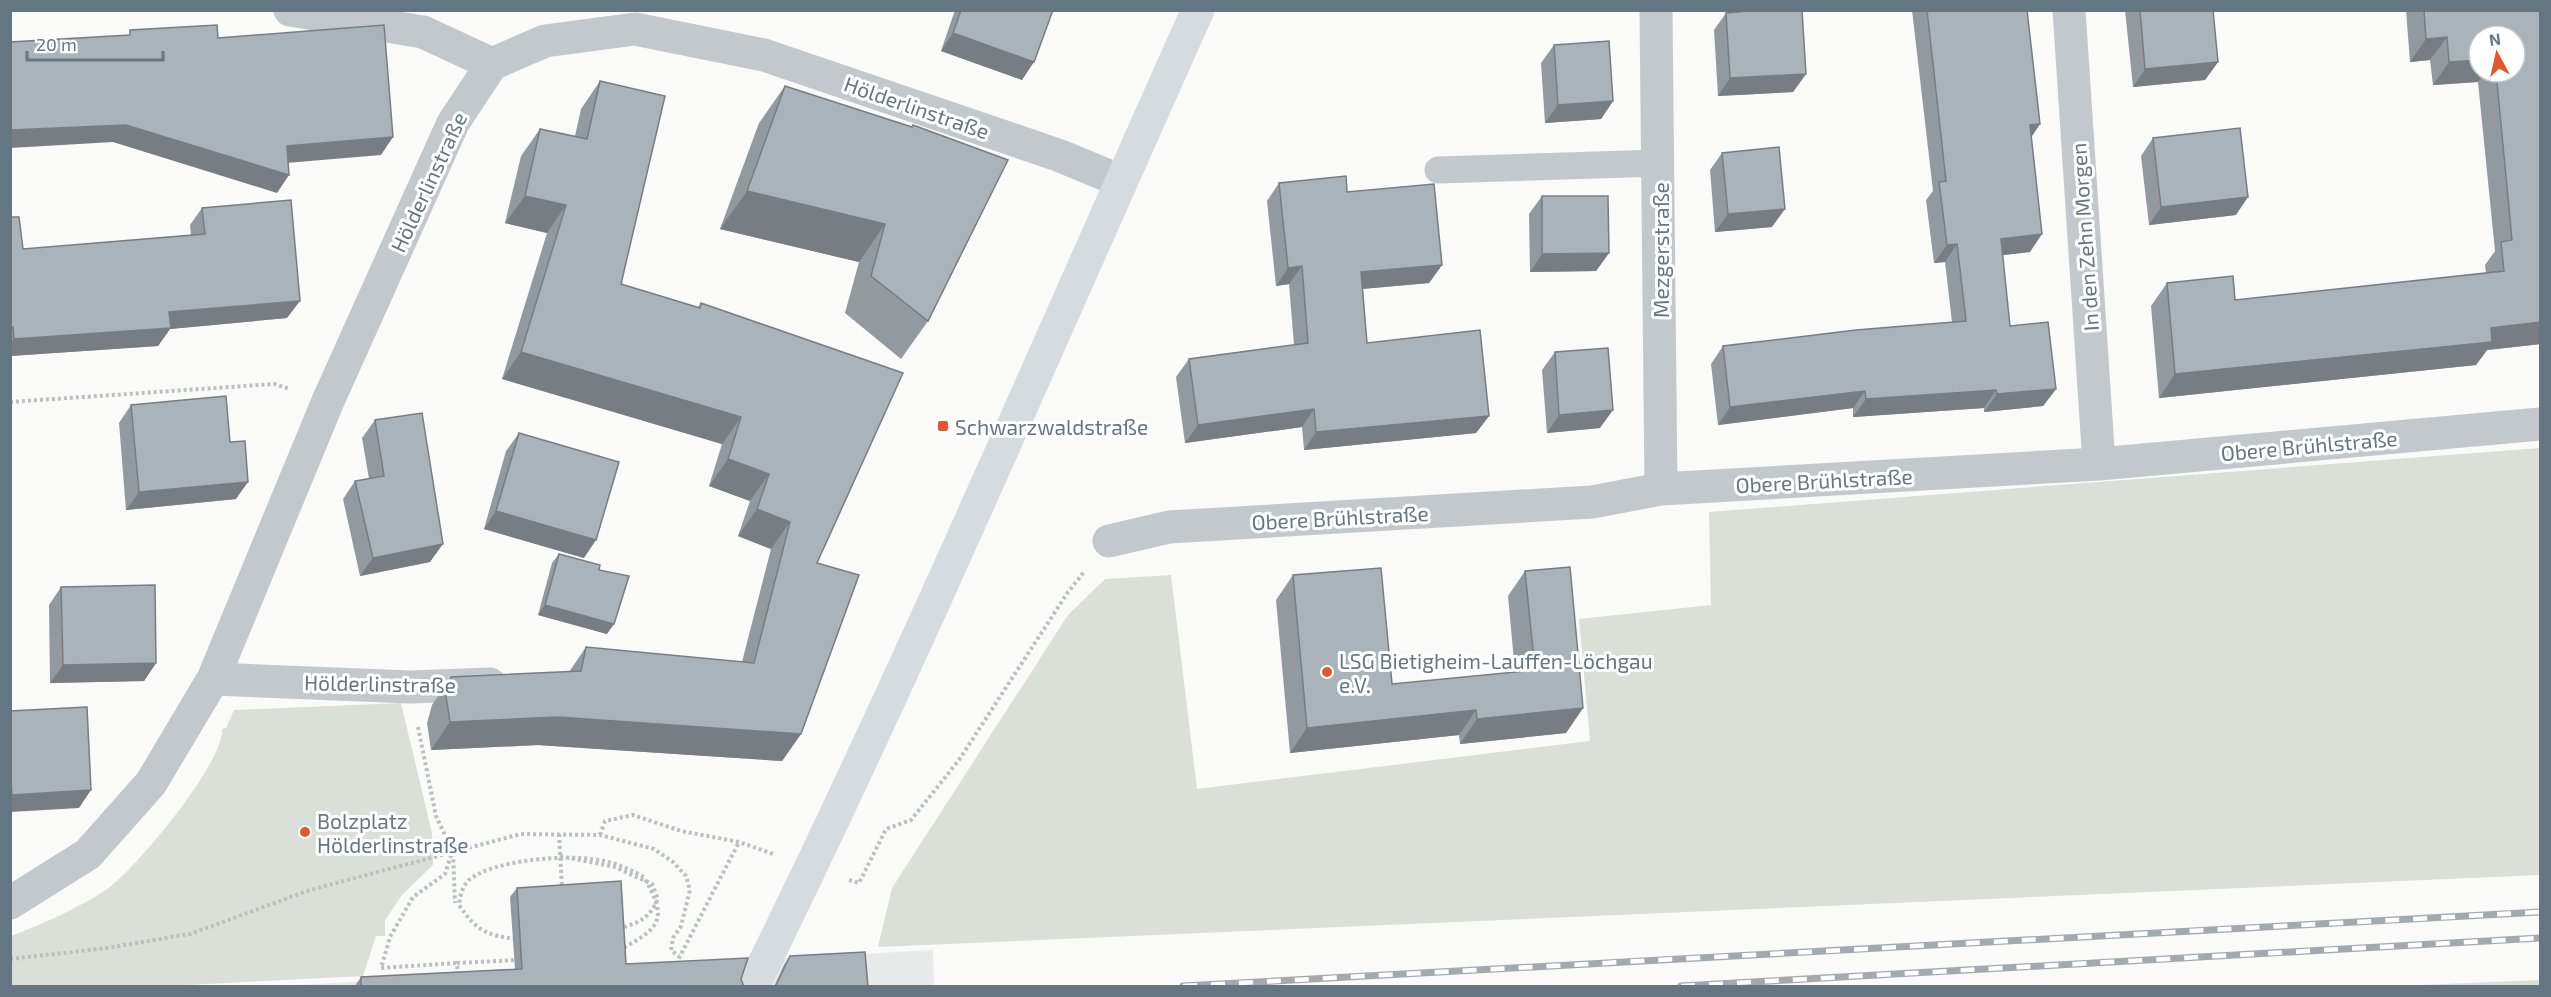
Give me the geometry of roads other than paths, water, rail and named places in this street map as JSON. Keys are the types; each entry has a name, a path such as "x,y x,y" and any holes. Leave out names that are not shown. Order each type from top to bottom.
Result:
{"main road":[{"path":"753,987 929,614 1198,10"}],"street":[{"path":"290,10 423,32 492,64"},
{"name":"Mezgerstraße","path":"1656,10 1660,163 1661,489"},
{"name":"In den Zehn Morgen","path":"2068,10 2099,464"},
{"name":"Hölderlinstraße","path":"10,903 87,854 96,845 151,783 213,679 328,401 453,123 492,64 545,41 635,29 764,56 1058,155 1121,181"},
{"name":"Obere Brühlstraße","path":"1109,541 1169,527 1592,502 1661,489 2099,464 2541,424"},
{"name":"Hölderlinstraße","path":"213,679 411,687 525,682"}],"lane":[{"path":"1438,170 1660,163"}],"railway":[{"path":"1183,986 2540,912"},
{"path":"1681,986 2540,938"}],"place":[{"name":"Schwarzwaldstraße","path":"943,426"},
{"name":"LSG Bietigheim-Lauffen-Löchgau e.V.","path":"1327,672"},
{"name":"Bolzplatz Hölderlinstraße","path":"305,832"}]}
